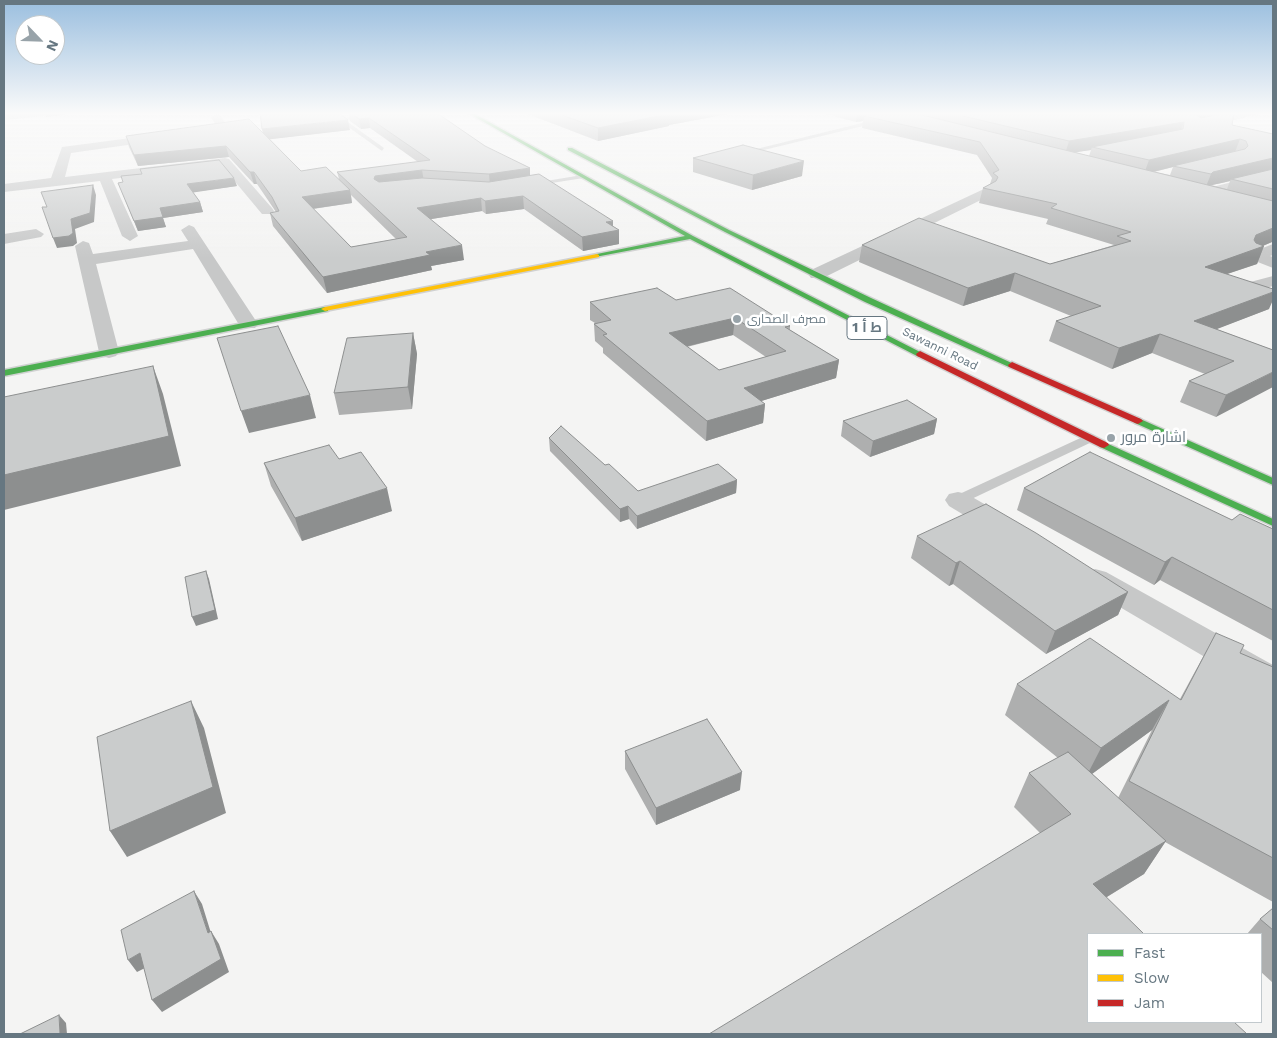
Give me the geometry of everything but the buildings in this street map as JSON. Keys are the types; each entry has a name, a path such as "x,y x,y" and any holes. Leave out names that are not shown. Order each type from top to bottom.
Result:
{"main road":[{"name":"Sawanni Road","path":"555,161 691,237 874,331 1089,438 1273,523"},
{"name":"Sawanni Road","path":"593,161 817,274 1117,419 1204,452 1273,482"},
{"path":"4,373 691,237"},
{"path":"1089,438 1109,434"},
{"path":"1176,450 1204,452"},
{"path":"1159,457 1157,464 1161,472"}],"street":[{"path":"58,182 63,161"},
{"path":"4,188 225,162 267,211"},
{"path":"104,175 130,236"},
{"path":"1213,191 1273,176"},
{"path":"1204,178 1234,185"},
{"path":"12,201 28,192 38,183"},
{"path":"817,274 986,192"},
{"path":"1199,194 1227,201"},
{"path":"4,239 36,234"},
{"path":"109,352 85,253 194,237 248,324"},
{"path":"1273,249 1256,256 1273,263"},
{"path":"1241,290 1273,281"},
{"path":"958,500 1035,544"},
{"path":"1069,564 1273,681"}],"lane":[{"path":"527,185 582,177"},
{"path":"958,500 1089,438"}],"traffic: fast":[{"path":"556,161 691,237 920,354"},
{"path":"594,161 727,231 868,300 1012,365"},
{"path":"597,256 691,237"},
{"path":"4,373 325,309"},
{"path":"1138,421 1273,482"},
{"path":"1104,445 1273,523"}],"traffic: slow":[{"path":"325,309 597,256"}],"traffic: jam":[{"path":"920,354 1104,445"},
{"path":"1012,365 1138,421"}],"place":[{"name":"مصرف الصحارى","path":"737,319"},
{"name":"اشارة مرور","path":"1111,438"}]}
